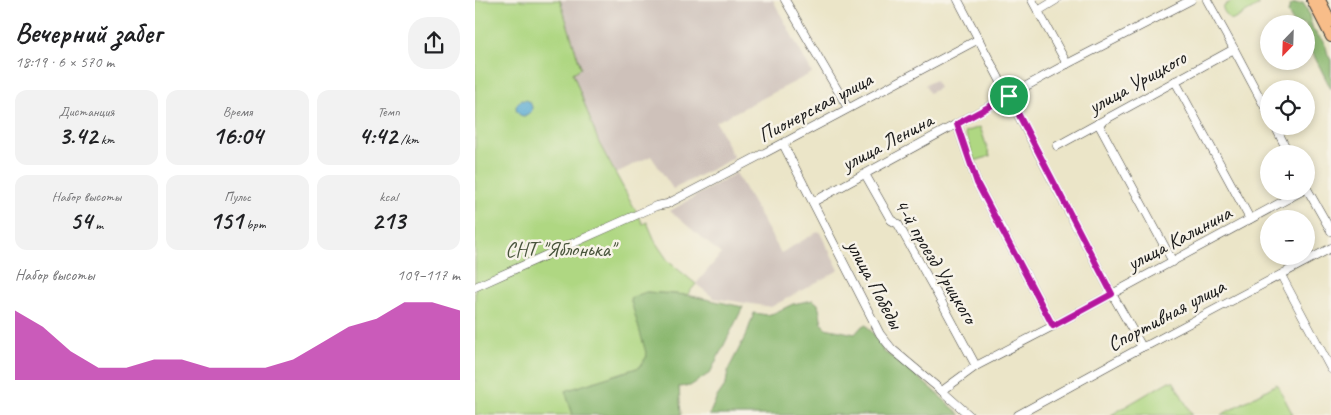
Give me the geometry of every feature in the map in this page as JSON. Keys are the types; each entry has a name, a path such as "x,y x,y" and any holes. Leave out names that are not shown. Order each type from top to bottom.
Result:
{"main road":[{"path":"1312,0 1331,37"},
{"path":"1320,0 1331,22"}],"street":[{"path":"785,0 848,108"},
{"path":"958,0 1112,294 1142,347"},
{"path":"1032,0 1067,64"},
{"path":"1038,11 1056,0"},
{"name":"улица Ленина","path":"813,202 1067,64 1191,0"},
{"path":"1207,0 1260,98"},
{"name":"Пионерская улица","path":"475,287 656,206 667,204 979,40"},
{"name":"улица Урицкого","path":"1057,146 1235,50"},
{"path":"1175,81 1251,220"},
{"path":"1098,123 1173,262"},
{"path":"957,124 977,183 1053,326"},
{"name":"улица Победы","path":"783,144 880,334 892,349 969,415"},
{"name":"4-й проезд Урицкого","path":"865,174 891,220 898,224 977,366"},
{"name":"улица Калинина","path":"942,391 977,366 1286,200"},
{"path":"1312,200 1331,231"},
{"name":"Спортивная улица","path":"1018,415 1142,347 1331,248"},
{"path":"1281,275 1331,369"}],"shaded area":[{"path":"560,0 773,0 812,73 716,122 734,158 673,189 651,156 616,173 599,142 573,73 581,68"},
{"path":"935,80 939,88 929,93 925,85"},
{"path":"736,173 781,253 819,231 839,270 771,307 714,298 696,284 721,254 670,211"}],"green space":[{"name":"СНТ \"Яблонька\"","path":"475,0 560,0 581,68 573,73 599,143 643,224 647,222 656,243 669,262 696,284 687,295 647,292 647,356 640,367 566,391 573,415 475,415"},
{"path":"1234,0 1258,0 1259,5 1231,20 1223,9 1225,5"},
{"path":"1303,3 1309,15 1290,15 1288,12 1292,4"},
{"path":"1315,32 1323,41 1331,60 1331,89 1315,58"},
{"path":"980,127 990,156 975,161 965,132"},
{"path":"646,292 687,295 743,307 710,373 690,386 679,387 681,415 573,415 565,391 640,367 647,356 630,298"},
{"path":"813,300 818,304 825,328 855,334 862,326 866,325 876,337 884,352 902,363 961,415 709,415 717,397 726,384 728,370 747,333 754,313 767,315 793,304"},
{"path":"1169,381 1174,382 1192,415 1111,415"},
{"path":"1277,384 1293,415 1221,415"}],"water":[{"path":"524,100 532,108 524,116 516,108"}],"route":[{"path":"1009,96 1112,294 1053,326 977,183 957,124 1009,96"}]}
